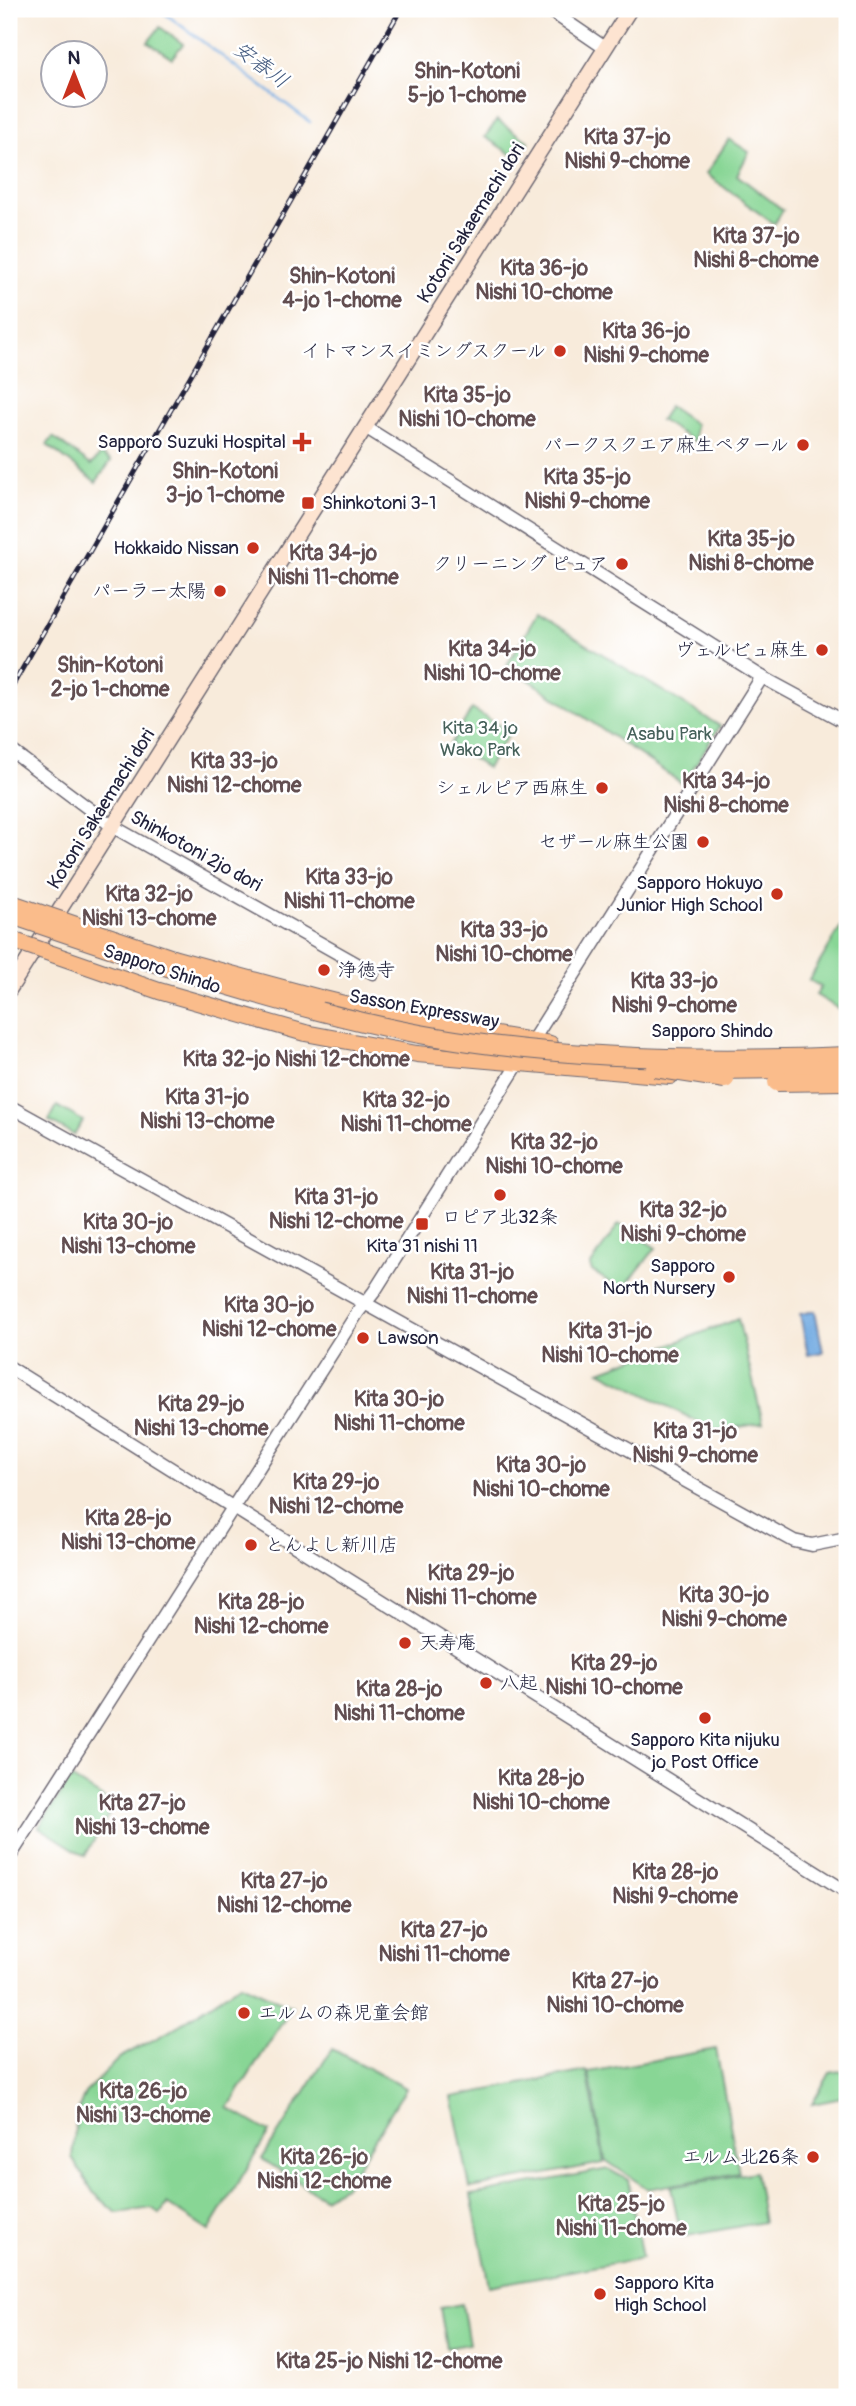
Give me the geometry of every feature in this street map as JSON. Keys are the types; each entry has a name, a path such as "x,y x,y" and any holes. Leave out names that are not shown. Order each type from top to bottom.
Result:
{"highway":[{"name":"Sapporo Shindo","path":"9,902 176,959 413,1021 532,1041 642,1052 847,1049"},
{"name":"Sasson Expressway","path":"9,914 170,969 365,1023 483,1043 607,1055 723,1059 847,1056"},
{"name":"Sasson Expressway","path":"9,927 246,1003 384,1037 513,1058 655,1068 741,1071 847,1070"},
{"name":"Sapporo Shindo","path":"9,939 159,991 305,1033 417,1054 517,1065 707,1079 847,1070"},
{"path":"607,1055 847,1043"},
{"path":"655,1068 734,1080 847,1082"}],"main road":[{"name":"Kotoni Sakaemachi dori","path":"9,990 630,9"}],"street":[{"path":"548,9 605,48"},
{"path":"365,427 762,677 847,723"},
{"path":"9,1858 232,1507 365,1304 762,677"},
{"name":"Shinkotoni 2jo dori","path":"9,749 112,827 373,973"},
{"path":"9,1106 794,1541 812,1545 847,1538"},
{"path":"9,1367 847,1892"}],"green space":[{"path":"160,27 183,44 172,58 148,42"},
{"path":"497,120 529,142 517,158 485,137"},
{"path":"729,139 749,152 737,175 783,210 774,224 706,174"},
{"path":"669,406 695,424 695,442 660,420"},
{"path":"53,437 91,465 101,454 111,461 96,482 47,445"},
{"name":"Asabu Park","path":"537,614 720,726 683,784 507,665"},
{"name":"Kita 34 jo Wako Park","path":"472,709 510,732 487,768 450,744"},
{"path":"847,917 847,1014 816,995 821,987 809,980"},
{"path":"57,1106 83,1121 74,1135 49,1121"},
{"path":"619,1224 656,1248 622,1290 592,1271 590,1266"},
{"path":"738,1319 763,1423 715,1431 600,1371"},
{"path":"71,1778 114,1805 85,1856 39,1827"},
{"path":"241,1984 292,2007 228,2108 269,2132 209,2231 167,2204 160,2214 152,2208 117,2213 93,2192 72,2157 77,2113 85,2093 119,2058 172,2030"},
{"path":"332,2049 406,2088 346,2185 324,2198 262,2159"},
{"path":"716,2049 739,2173 648,2189 605,2160 589,2072"},
{"path":"847,2070 847,2097 812,2104 830,2073"},
{"path":"587,2071 604,2163 470,2188 452,2097"},
{"path":"608,2169 628,2180 642,2258 489,2286 471,2195"},
{"path":"755,2172 764,2222 681,2237 671,2187"},
{"path":"462,2304 469,2344 447,2348 440,2308"}],"water":[{"path":"815,1311 823,1352 808,1355 800,1314"}],"waterway":[{"name":"安春川","path":"159,9 310,122"}],"railway":[{"path":"9,692 401,9"}],"place":[{"name":"イトマンスイミングスクール","path":"560,351"},
{"name":"Sapporo Suzuki Hospital","path":"302,442"},
{"name":"パークスクエア麻生ペタール","path":"803,445"},
{"name":"Shinkotoni 3-1","path":"308,503"},
{"name":"Hokkaido Nissan","path":"253,548"},
{"name":"クリーニング ピュア","path":"622,564"},
{"name":"パーラー太陽","path":"220,591"},
{"name":"ヴェルビュ麻生","path":"822,650"},
{"name":"シェルピア西麻生","path":"602,788"},
{"name":"セザール麻生公園","path":"703,842"},
{"name":"Sapporo Hokuyo Junior High School","path":"777,894"},
{"name":"浄徳寺","path":"324,970"},
{"name":"ロピア北32条","path":"500,1195"},
{"name":"Kita 31 nishi 11","path":"422,1224"},
{"name":"Sapporo North Nursery","path":"729,1277"},
{"name":"Lawson","path":"363,1338"},
{"name":"とんよし新川店","path":"251,1545"},
{"name":"天寿庵","path":"405,1643"},
{"name":"八起","path":"486,1683"},
{"name":"Sapporo Kita nijuku jo Post Office","path":"705,1718"},
{"name":"エルムの森児童会館","path":"244,2013"},
{"name":"エルム北26条","path":"813,2157"},
{"name":"Sapporo Kita High School","path":"600,2294"}],"district":[{"name":"Shin-Kotoni 5-jo 1-chome","path":"467,83"},
{"name":"Kita 37-jo Nishi 9-chome","path":"627,149"},
{"name":"Kita 37-jo Nishi 8-chome","path":"756,248"},
{"name":"Kita 36-jo Nishi 10-chome","path":"544,280"},
{"name":"Shin-Kotoni 4-jo 1-chome","path":"342,288"},
{"name":"Kita 36-jo Nishi 9-chome","path":"646,343"},
{"name":"Kita 35-jo Nishi 10-chome","path":"467,407"},
{"name":"Shin-Kotoni 3-jo 1-chome","path":"225,483"},
{"name":"Kita 35-jo Nishi 9-chome","path":"587,489"},
{"name":"Kita 35-jo Nishi 8-chome","path":"751,551"},
{"name":"Kita 34-jo Nishi 11-chome","path":"333,565"},
{"name":"Kita 34-jo Nishi 10-chome","path":"492,661"},
{"name":"Shin-Kotoni 2-jo 1-chome","path":"110,677"},
{"name":"Kita 33-jo Nishi 12-chome","path":"234,773"},
{"name":"Kita 34-jo Nishi 8-chome","path":"726,793"},
{"name":"Kita 33-jo Nishi 11-chome","path":"349,889"},
{"name":"Kita 32-jo Nishi 13-chome","path":"149,906"},
{"name":"Kita 33-jo Nishi 10-chome","path":"504,942"},
{"name":"Kita 33-jo Nishi 9-chome","path":"674,993"},
{"name":"Kita 32-jo Nishi 12-chome","path":"296,1059"},
{"name":"Kita 31-jo Nishi 13-chome","path":"207,1109"},
{"name":"Kita 32-jo Nishi 11-chome","path":"406,1112"},
{"name":"Kita 32-jo Nishi 10-chome","path":"554,1154"},
{"name":"Kita 31-jo Nishi 12-chome","path":"336,1209"},
{"name":"Kita 32-jo Nishi 9-chome","path":"683,1222"},
{"name":"Kita 30-jo Nishi 13-chome","path":"128,1234"},
{"name":"Kita 31-jo Nishi 11-chome","path":"472,1284"},
{"name":"Kita 30-jo Nishi 12-chome","path":"269,1317"},
{"name":"Kita 31-jo Nishi 10-chome","path":"610,1343"},
{"name":"Kita 30-jo Nishi 11-chome","path":"399,1411"},
{"name":"Kita 29-jo Nishi 13-chome","path":"201,1416"},
{"name":"Kita 31-jo Nishi 9-chome","path":"695,1443"},
{"name":"Kita 30-jo Nishi 10-chome","path":"541,1477"},
{"name":"Kita 29-jo Nishi 12-chome","path":"336,1494"},
{"name":"Kita 28-jo Nishi 13-chome","path":"128,1530"},
{"name":"Kita 29-jo Nishi 11-chome","path":"471,1585"},
{"name":"Kita 30-jo Nishi 9-chome","path":"724,1607"},
{"name":"Kita 28-jo Nishi 12-chome","path":"261,1614"},
{"name":"Kita 29-jo Nishi 10-chome","path":"614,1675"},
{"name":"Kita 28-jo Nishi 11-chome","path":"399,1701"},
{"name":"Kita 28-jo Nishi 10-chome","path":"541,1790"},
{"name":"Kita 27-jo Nishi 13-chome","path":"142,1815"},
{"name":"Kita 28-jo Nishi 9-chome","path":"675,1884"},
{"name":"Kita 27-jo Nishi 12-chome","path":"284,1893"},
{"name":"Kita 27-jo Nishi 11-chome","path":"444,1942"},
{"name":"Kita 27-jo Nishi 10-chome","path":"615,1993"},
{"name":"Kita 26-jo Nishi 13-chome","path":"143,2103"},
{"name":"Kita 26-jo Nishi 12-chome","path":"324,2169"},
{"name":"Kita 25-jo Nishi 11-chome","path":"621,2216"},
{"name":"Kita 25-jo Nishi 12-chome","path":"389,2361"}]}
